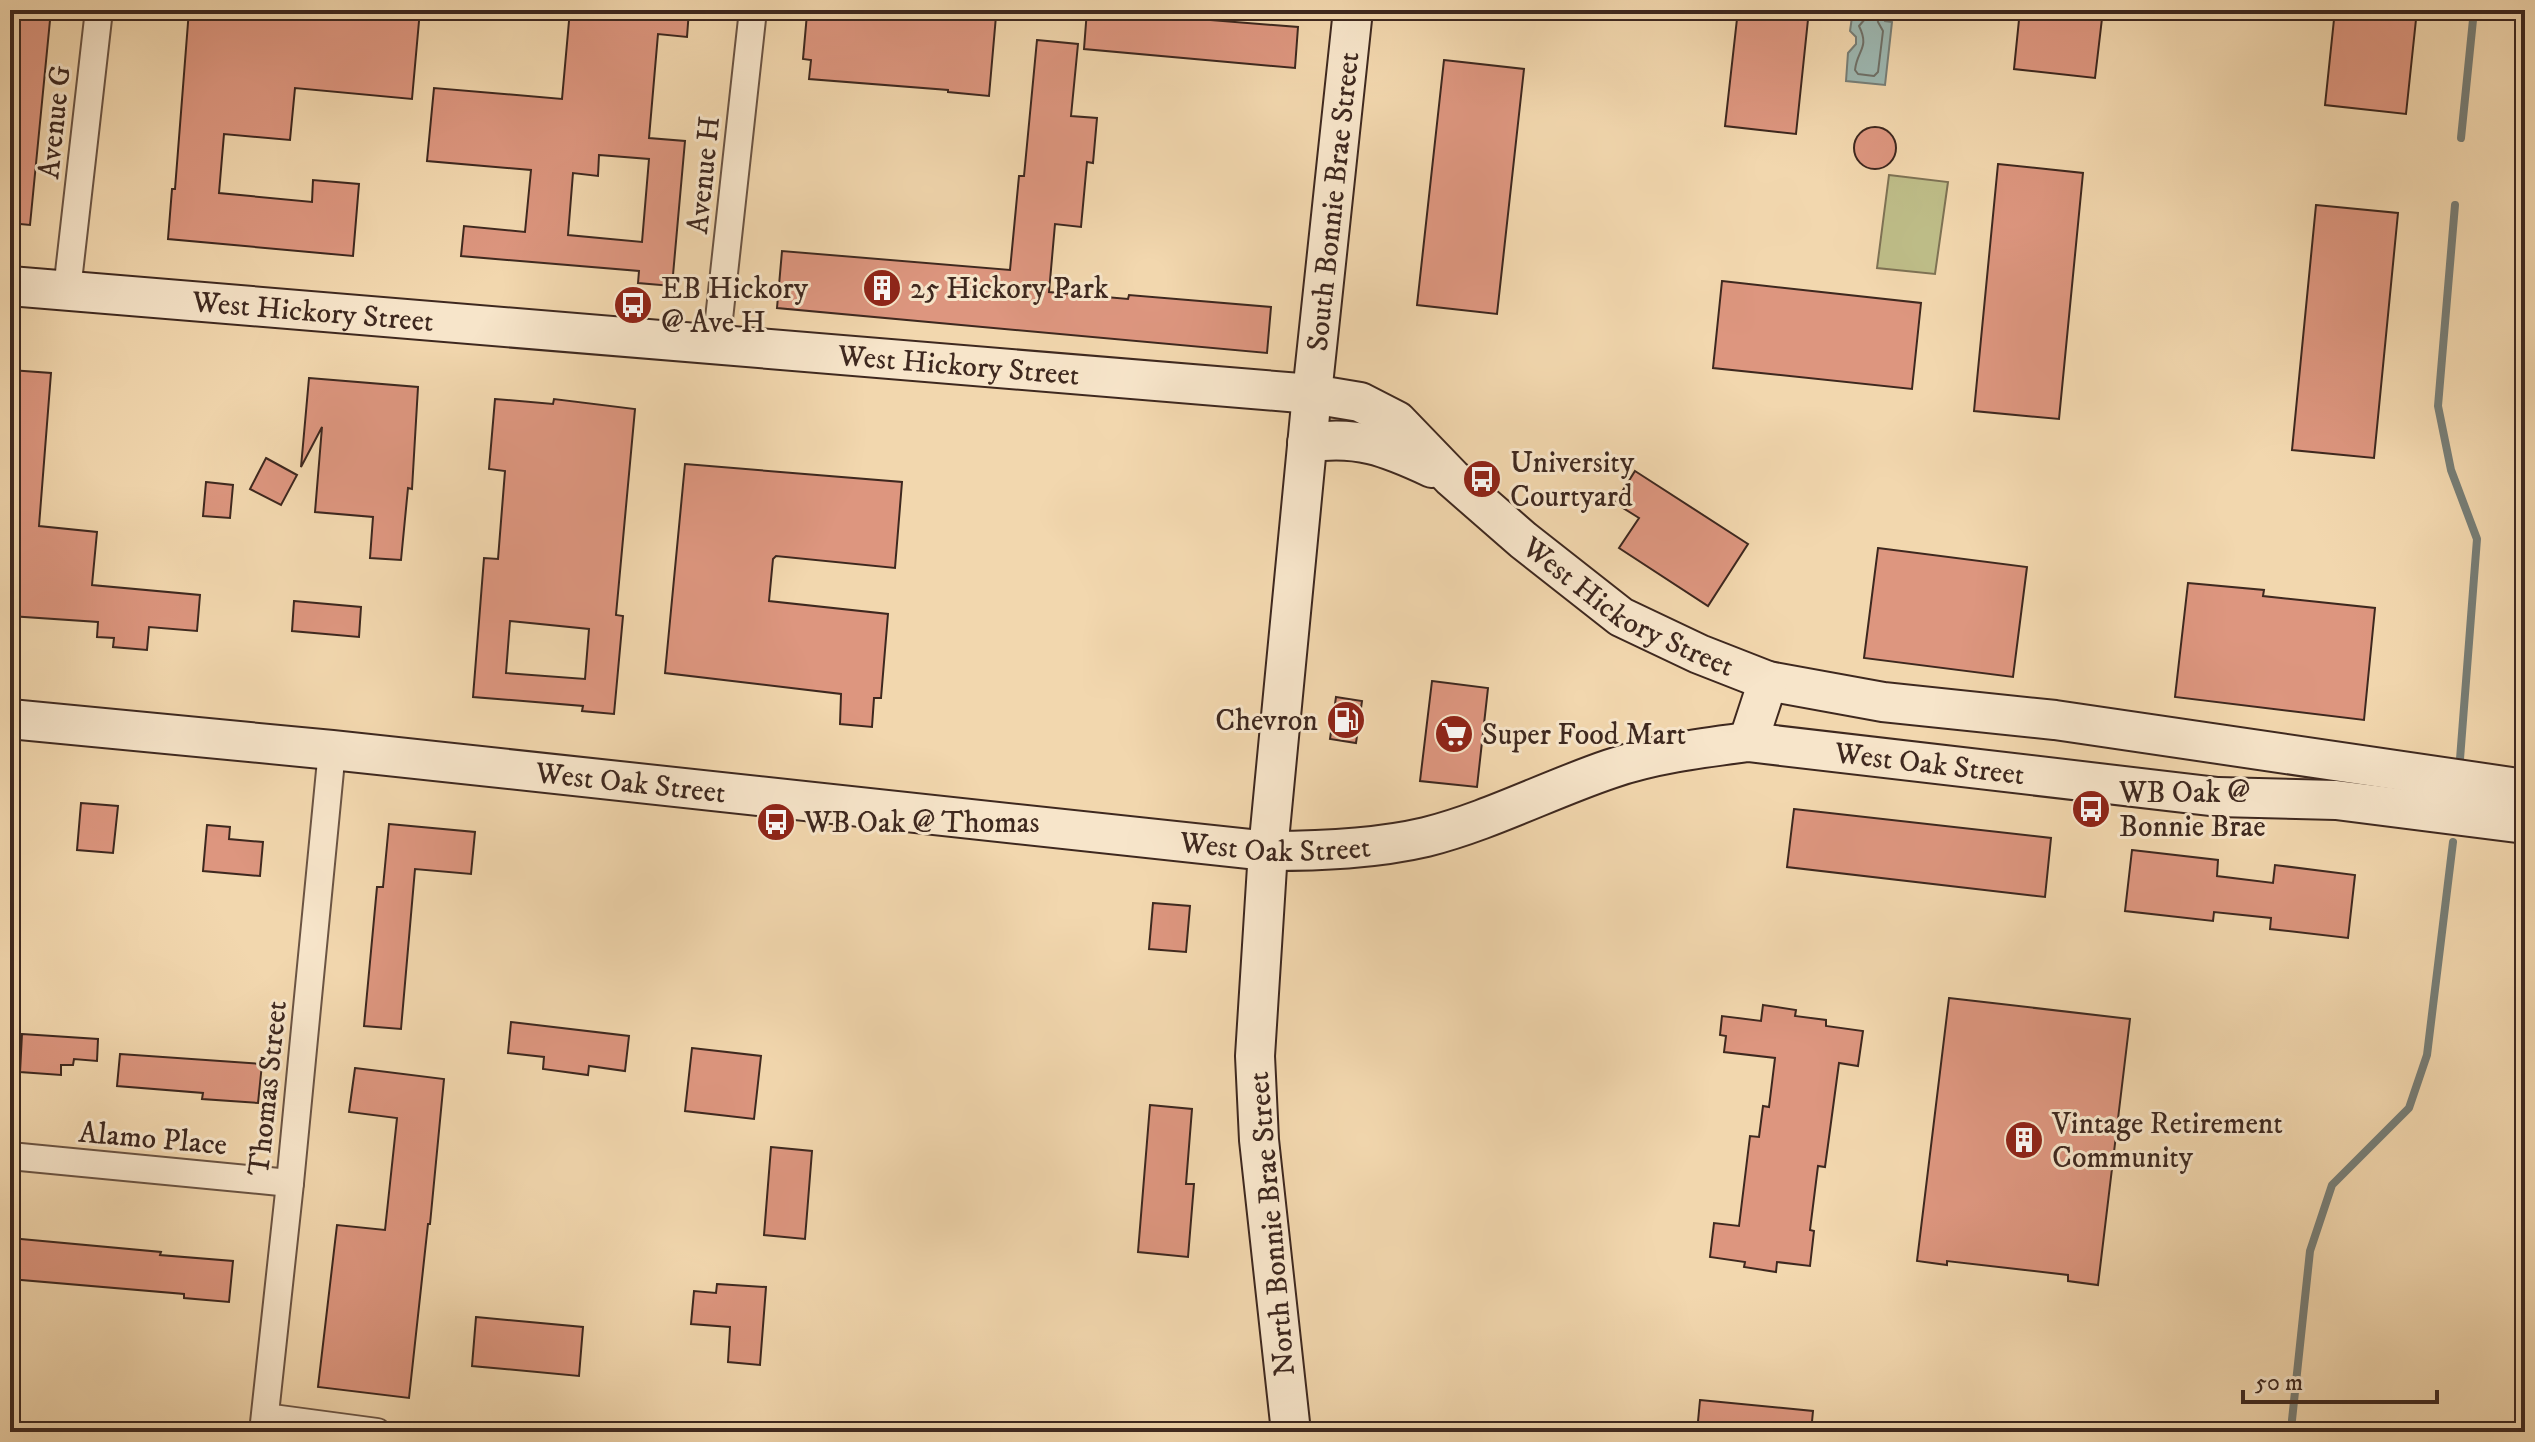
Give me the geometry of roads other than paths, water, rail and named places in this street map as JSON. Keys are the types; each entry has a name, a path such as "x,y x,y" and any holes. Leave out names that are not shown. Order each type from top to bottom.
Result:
{"main road":[{"name":"South Bonnie Brae Street","path":"1312,394 1353,10"},
{"name":"West Hickory Street","path":"10,286 1312,394 1360,402 1397,421 1452,478 1542,556 1621,617 1699,654 1768,681"},
{"name":"North Bonnie Brae Street","path":"1291,1432 1255,1095 1268,851 1312,394"},
{"path":"1307,443 1331,439 1366,442 1395,451 1452,478"},
{"path":"1748,742 1768,681"},
{"name":"West Oak Street","path":"1768,681 1883,702 2055,720 2525,789"},
{"name":"West Oak Street","path":"10,719 332,750 1268,851 1320,851 1424,837 1471,823 1614,768 1748,742 2218,797 2336,800 2525,824"}],"street":[{"name":"Avenue G","path":"67,290 99,10"},
{"name":"Avenue H","path":"716,346 753,10"},
{"name":"Thomas Street","path":"264,1425 332,750"},
{"name":"Alamo Place","path":"10,1156 290,1183"},
{"path":"264,1425 377,1432"}],"water":[{"path":"1860,10 1882,10 1885,21 1892,22 1885,85 1846,81 1848,53 1856,44 1856,37 1850,31 1852,17 1857,16"}],"waterway":[{"path":"2461,138 2474,10"},
{"path":"2455,205 2438,406 2451,470 2477,539 2460,759"},
{"path":"2292,1420 2310,1251 2332,1185 2409,1108 2427,1055 2453,842"}],"place":[{"name":"25 Hickory Park","path":"882,288"},
{"name":"EB Hickory @ Ave H","path":"633,305"},
{"name":"University Courtyard","path":"1482,479"},
{"name":"Chevron","path":"1346,720"},
{"name":"Super Food Mart","path":"1454,734"},
{"name":"WB Oak @ Bonnie Brae","path":"2091,809"},
{"name":"WB Oak @ Thomas","path":"776,822"},
{"name":"Vintage Retirement Community","path":"2024,1140"}]}
